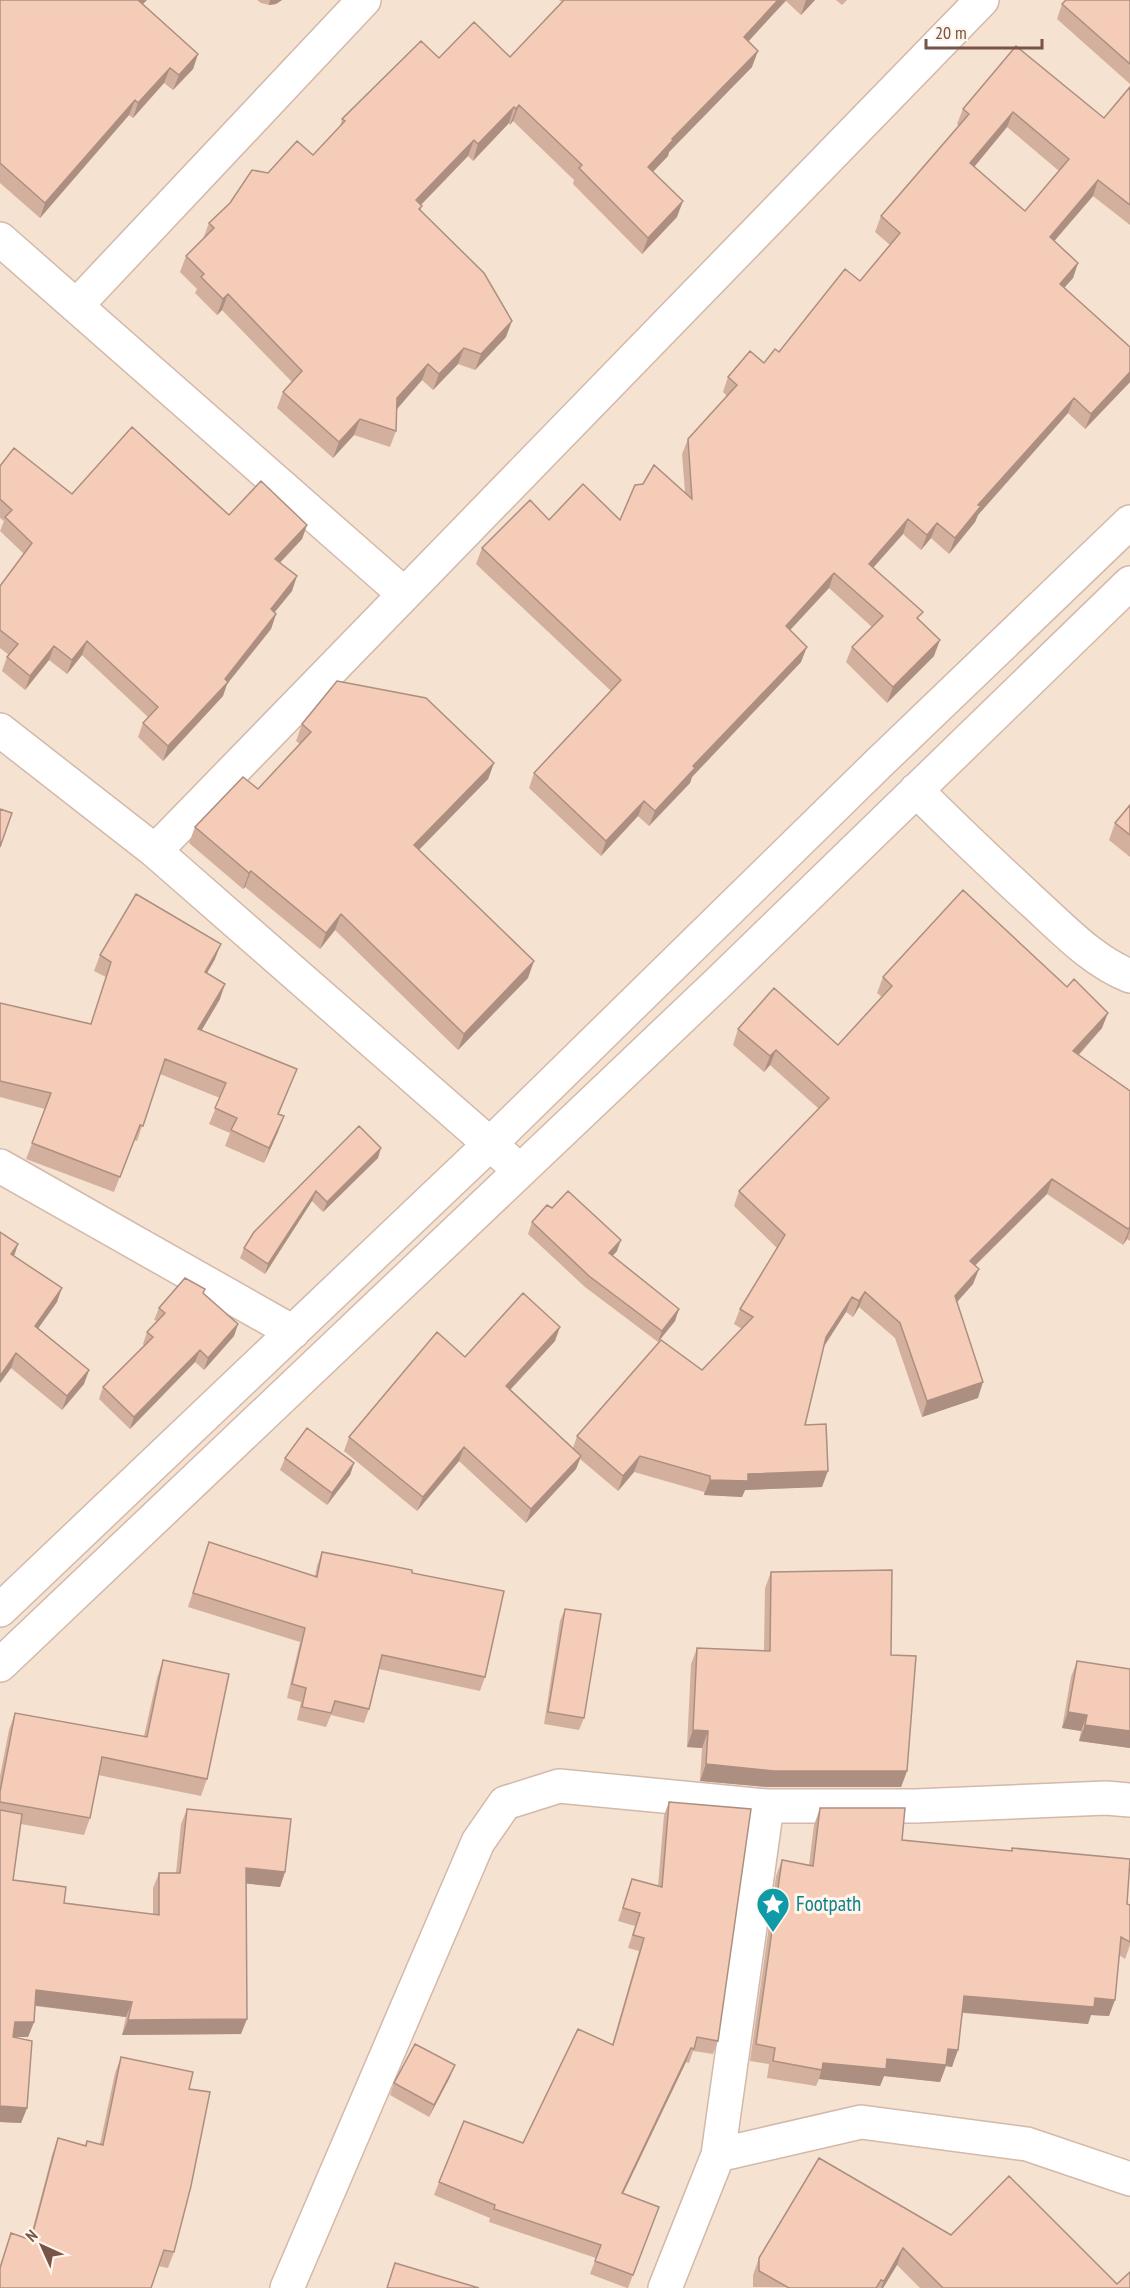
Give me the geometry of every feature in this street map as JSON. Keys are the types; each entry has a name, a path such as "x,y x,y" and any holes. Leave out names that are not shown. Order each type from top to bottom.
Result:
{"street":[{"path":"76,306 364,0"},
{"path":"155,851 982,0"},
{"path":"0,239 404,594"},
{"path":"0,1610 491,1143 888,754 1130,522"},
{"path":"0,1665 520,1172 1130,583"},
{"path":"0,730 155,851 491,1143 520,1172"},
{"path":"916,790 1078,944 1119,972 1130,976"},
{"path":"0,1166 293,1332"},
{"path":"287,2288 478,1842 505,1803 559,1786 767,1806 916,1806 1106,1798 1130,1800"},
{"path":"665,2288 718,2155 767,1806"},
{"path":"718,2155 861,2122 1027,2144 1130,2179"}],"shaded area":[{"path":"0,0 1130,0 1130,2288 0,2288"}],"building":[{"path":"0,0 138,0 198,54 179,75 170,68 138,103 135,100 45,203 0,163"},
{"path":"564,0 778,0 744,37 758,51 672,139 648,167 683,201 648,238 579,168 582,165 519,105 516,109 514,107 478,144 474,140 416,200 422,206 419,209 484,273 512,321 481,354 464,348 439,374 428,364 397,398 396,431 360,419 339,442 283,392 302,371 228,294 223,299 201,277 204,274 186,256 214,228 209,223 230,203 252,170 268,173 297,141 313,155 345,121 342,119 421,41 439,58 474,22 510,57"},
{"path":"1066,0 1130,0 1130,64 1062,4"},
{"path":"1016,46 1104,118 1130,87 1130,205 1098,180 1050,237 1078,263 1060,284 1130,347 1130,372 1091,414 1074,398 978,505 981,506 955,538 937,523 927,535 908,519 869,564 923,612 917,618 940,640 893,687 852,647 883,616 834,573 786,626 807,647 693,766 695,768 655,811 644,801 606,841 534,773 621,680 482,548 530,500 549,520 583,484 620,520 635,485 643,484 654,465 692,499 688,439 737,385 728,377 750,351 764,363 775,349 779,352 845,269 860,281 900,233 881,216 969,114 963,109","holes":["1013,112 1069,159 1025,211 970,163"]},
{"path":"132,427 229,515 261,481 307,525 275,559 297,576 271,609 276,614 225,679 228,682 168,746 143,723 158,707 87,641 72,660 54,646 30,676 7,657 18,644 0,630 0,586 32,543 5,517 12,510 0,499 0,466 14,448 72,494"},
{"path":"337,681 426,698 494,763 414,845 534,961 464,1034 341,914 326,933 195,827 243,777 258,789 311,732 302,724"},
{"path":"1130,805 1130,835 1115,823"},
{"path":"0,809 12,813 0,847"},
{"path":"963,890 1067,987 1074,979 1108,1013 1073,1051 1130,1091 1130,1227 1128,1229 1052,1179 970,1261 979,1269 955,1296 983,1382 927,1401 900,1323 865,1292 859,1301 852,1297 826,1337 805,1425 826,1424 828,1471 748,1474 748,1481 710,1480 710,1476 640,1456 623,1476 577,1436 661,1340 702,1370 753,1317 740,1309 785,1235 739,1191 829,1098 776,1050 770,1056 738,1029 774,988 838,1045 892,986 883,977"},
{"path":"136,894 221,944 205,972 225,984 198,1029 297,1069 278,1114 284,1116 269,1148 231,1130 237,1118 215,1108 226,1083 165,1059 143,1126 140,1125 120,1177 32,1143 51,1093 0,1081 0,1003 91,1024 111,962 100,955"},
{"path":"359,1126 381,1148 327,1202 316,1191 268,1264 244,1248 254,1232"},
{"path":"568,1191 621,1240 609,1253 679,1309 662,1331 589,1276 532,1222 547,1205 552,1208"},
{"path":"0,1232 18,1244 11,1254 62,1288 35,1326 89,1370 67,1396 16,1353 0,1376"},
{"path":"185,1278 205,1289 203,1293 238,1324 208,1358 200,1350 134,1417 103,1387 153,1337 147,1332 165,1313 159,1308"},
{"path":"523,1293 560,1327 506,1386 581,1456 531,1509 464,1447 423,1497 349,1437 437,1332 465,1357"},
{"path":"307,1428 354,1463 332,1493 285,1458"},
{"path":"209,1542 317,1577 322,1552 504,1591 485,1677 382,1655 369,1709 335,1701 331,1713 302,1707 306,1688 292,1684 305,1628 193,1593"},
{"path":"892,1570 891,1655 916,1656 907,1771 774,1771 706,1764 708,1731 693,1730 697,1648 770,1651 771,1572"},
{"path":"565,1609 601,1614 584,1718 548,1712"},
{"path":"163,1660 229,1674 207,1779 102,1757 90,1818 0,1802 15,1713 147,1737"},
{"path":"1077,1661 1130,1669 1130,1731 1085,1725 1087,1715 1068,1712"},
{"path":"669,1802 751,1809 718,2041 697,2037 694,2049 691,2048 622,2193 659,2207 633,2275 595,2261 601,2245 494,2209 495,2205 439,2182 464,2121 523,2143 578,2029 613,2045 644,1938 633,1935 640,1913 623,1908 632,1879 662,1887"},
{"path":"820,1808 905,1808 902,1840 1012,1851 1012,1848 1130,1859 1127,1904 1130,1905 1130,1942 1121,1937 1115,2000 1095,1998 1094,2007 964,1996 958,2050 948,2049 946,2065 887,2059 886,2069 823,2063 822,2070 773,2061 775,2048 756,2044 782,1860 813,1866"},
{"path":"187,1809 291,1819 285,1872 246,1868 247,2019 128,2020 132,2002 36,1990 34,2022 15,2022 13,2037 32,2041 27,2108 0,2106 0,1810 22,1814 13,1880 66,1887 64,1903 159,1915 159,1873 180,1873"},
{"path":"415,2044 455,2065 434,2105 394,2083"},
{"path":"121,2057 193,2072 189,2089 210,2092 191,2186 174,2252 164,2250 151,2288 0,2288 0,2268 11,2233 31,2240 58,2138 86,2146 87,2141 103,2145"},
{"path":"819,2158 951,2235 1009,2176 1117,2284 1130,2272 1130,2288 943,2288 903,2248 884,2281 881,2280 876,2288 789,2288 759,2271 759,2258"},
{"path":"395,2263 479,2288 387,2288"}],"place":[{"name":"Footpath","path":"773,1933"}]}
